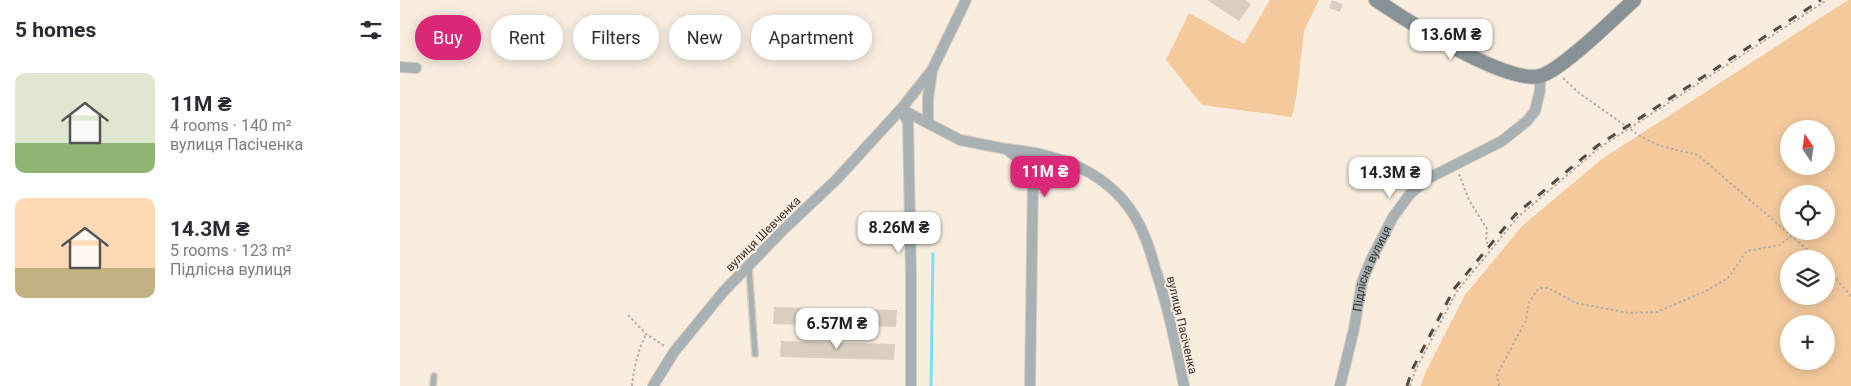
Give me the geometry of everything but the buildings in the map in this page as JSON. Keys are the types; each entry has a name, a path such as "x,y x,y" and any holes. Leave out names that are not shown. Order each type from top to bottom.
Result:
{"main road":[{"path":"1376,0 1439,38 1503,70 1525,76 1540,76 1554,70 1634,0"}],"street":[{"path":"928,123 928,98 932,70 966,0"},
{"path":"400,67 416,68"},
{"name":"вулиця Шевченка","path":"653,386 674,352 724,291 782,231 836,180 901,109 932,70"},
{"name":"Підлісна вулиця","path":"1340,386 1354,329 1362,282 1393,217 1410,194 1429,178 1502,141 1527,121 1535,111 1540,90 1540,76"},
{"path":"901,109 908,122 912,274 911,386"},
{"name":"вулиця Пасіченка","path":"901,109 960,140 1039,154 1069,162 1084,168 1106,183 1124,201 1144,234 1166,300 1184,386"},
{"name":"вулиця Пасіченка","path":"1006,149 1031,168 1033,176 1030,386"}],"lane":[{"path":"749,267 755,354"},
{"path":"433,386 434,376"}],"path":[{"path":"1410,386 1415,371 1457,291 1518,217 1599,148 1827,0"},
{"path":"1554,70 1579,93 1629,129 1660,146 1698,155 1780,226"},
{"path":"1455,164 1470,200 1487,228 1486,240 1490,251"},
{"path":"1499,386 1496,375 1526,320 1529,302 1539,288 1548,288 1576,303 1629,313 1657,312 1708,290 1728,278 1747,250 1780,245 1787,240"},
{"path":"1797,240 1808,250"},
{"path":"1835,278 1851,296"},
{"path":"628,315 646,334 674,352"},
{"path":"632,386 638,351 646,334"}],"shaded area":[{"path":"1270,0 1319,0 1304,31 1292,117 1202,105 1166,60 1189,13 1244,44"},
{"path":"1848,0 1851,0 1851,386 1421,386 1425,373 1465,295 1522,226 1602,159"}],"waterway":[{"path":"931,386 933,254"}],"railway":[{"path":"1407,386 1412,370 1454,289 1515,215 1597,146 1821,0"}]}
